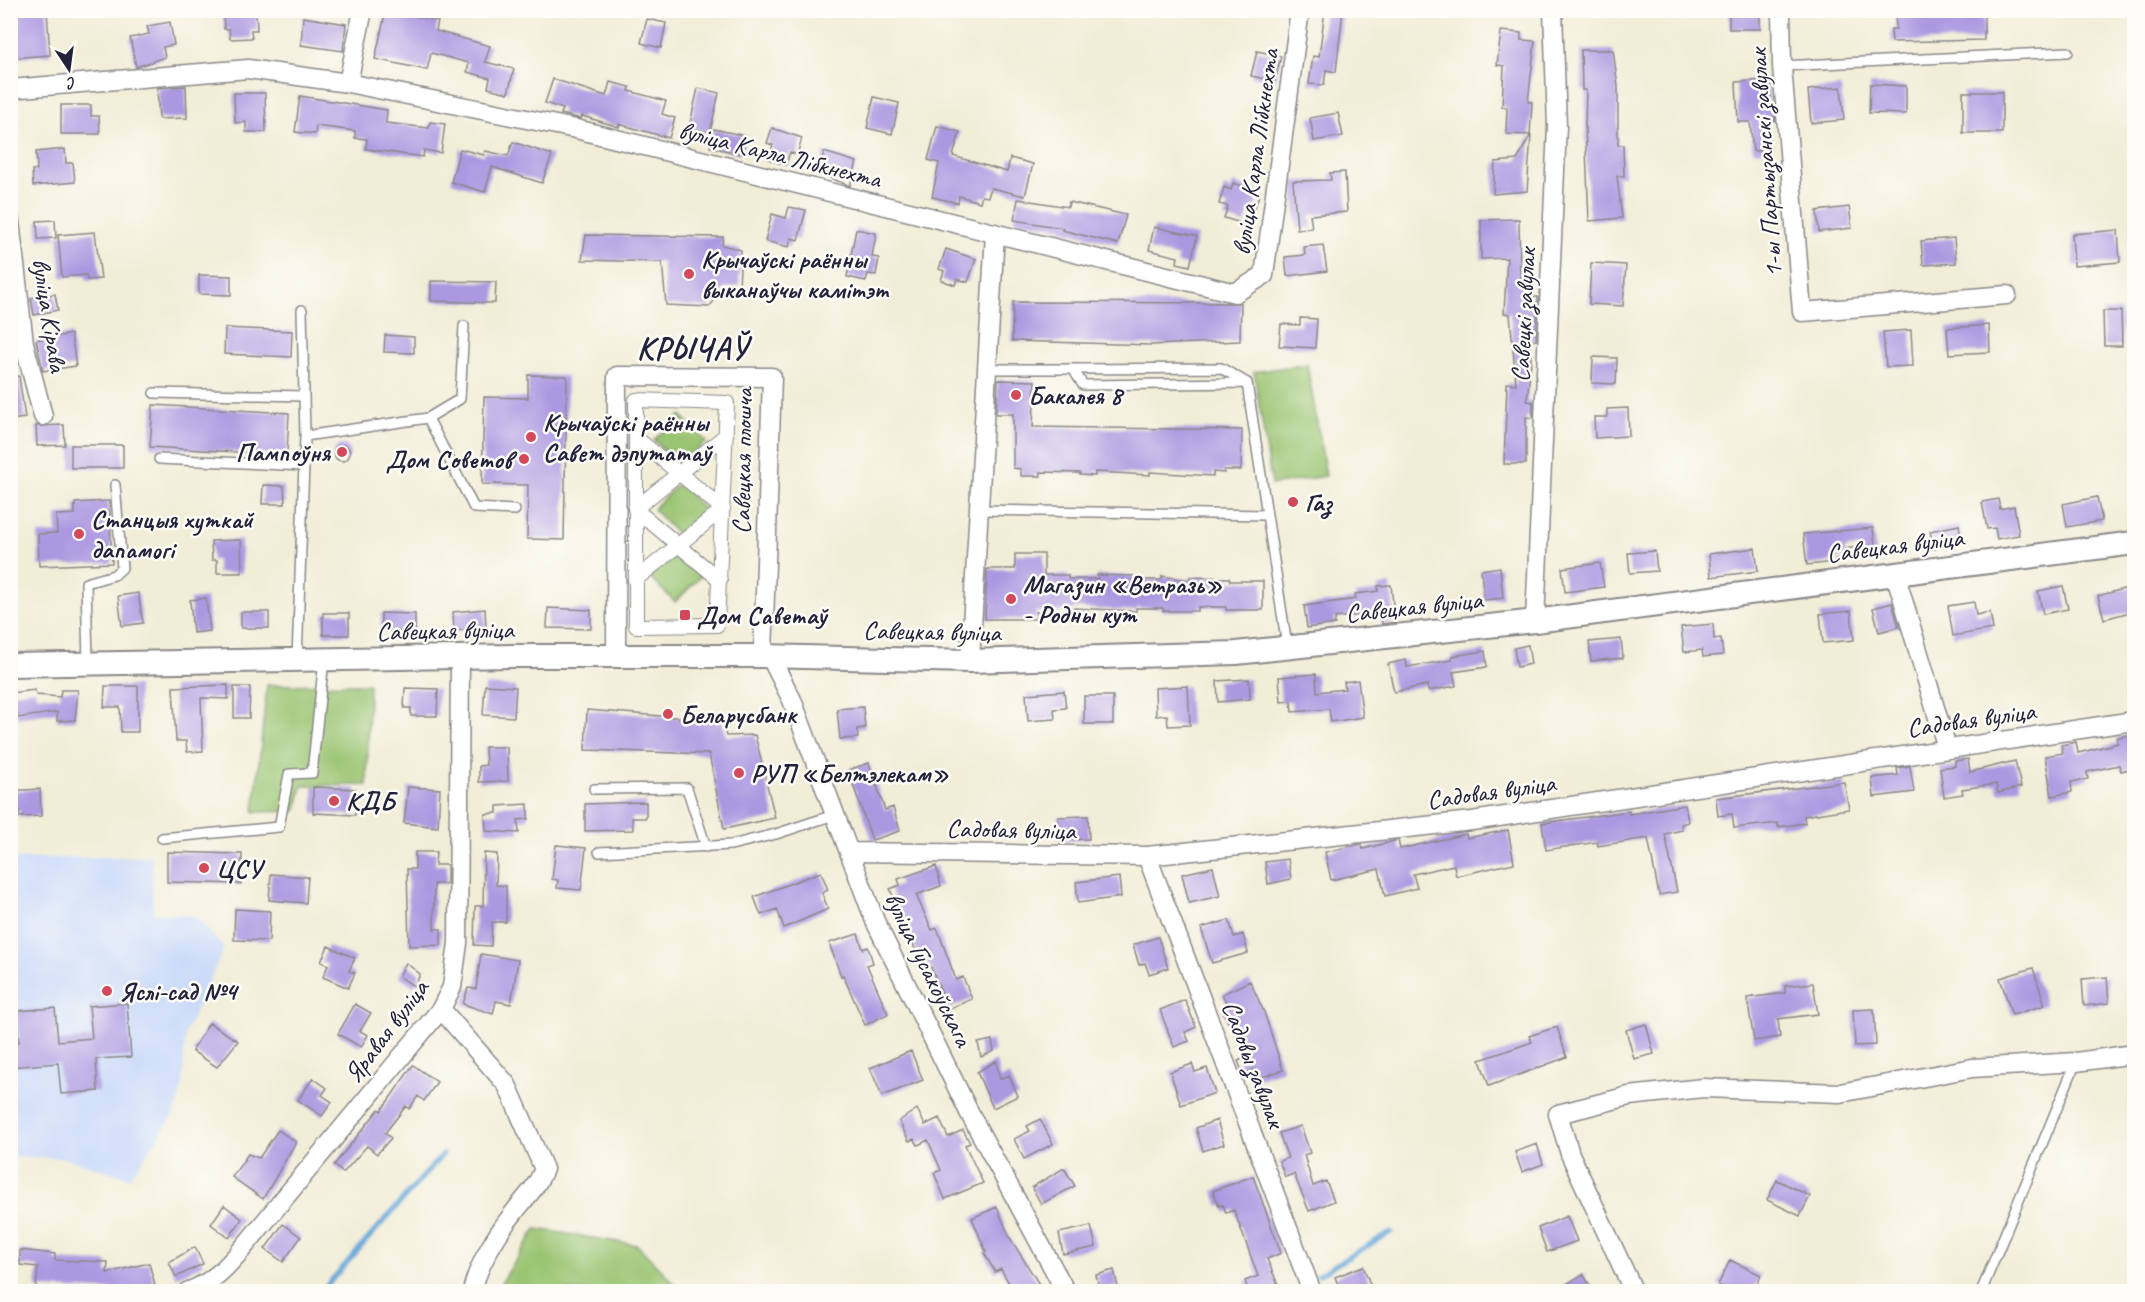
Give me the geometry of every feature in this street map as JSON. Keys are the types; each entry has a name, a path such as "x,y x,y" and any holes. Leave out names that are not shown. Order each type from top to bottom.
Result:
{"street":[{"path":"348,83 363,10"},
{"name":"вуліца Карла Лібкнехта","path":"10,89 248,69 348,83 576,129 1235,293 1264,275 1300,10"},
{"name":"Савецкі завулак","path":"1535,621 1557,126 1552,10"},
{"name":"1-ы Партызанскі завулак","path":"1781,10 1782,66 1802,312 2007,294"},
{"name":"вуліца Кірава","path":"10,221 17,344 43,416"},
{"path":"969,662 995,233"},
{"name":"Савецкая плошча","path":"616,657 617,376 772,377 767,657"},
{"path":"636,400 727,403 726,435 717,625 636,626 636,400"},
{"path":"635,509 726,435"},
{"path":"636,438 723,509"},
{"path":"635,509 720,580"},
{"path":"635,580 723,509"},
{"name":"Савецкая вуліца","path":"10,665 460,658 767,657 969,662 1154,657 1288,649 1535,621 2134,543"},
{"path":"1895,573 1947,748"},
{"name":"вуліца Гусакоўскага","path":"767,657 792,700 875,921 971,1116 1066,1292"},
{"name":"Яравая вуліца","path":"187,1292 205,1285 226,1268 441,1010 452,987 458,943 460,658"},
{"name":"Садовая вуліца","path":"849,852 1147,856 1472,821 2134,721"},
{"name":"Садовы завулак","path":"1147,856 1312,1292"},
{"path":"441,1010 507,1085 544,1169 536,1189 511,1215 490,1250 472,1292"},
{"path":"1634,1292 1570,1154 1558,1114 1629,1096 1703,1088 1840,1093 1972,1068 2076,1062 2134,1054"}],"lane":[{"path":"1782,66 2068,52"},
{"path":"297,660 305,436 302,310"},
{"path":"305,436 428,418 460,399 465,326"},
{"path":"988,369 1221,368 1247,383"},
{"path":"1073,369 1083,385 1247,383"},
{"path":"1247,383 1288,649"},
{"path":"154,393 304,396"},
{"path":"428,418 474,508 515,510"},
{"path":"159,459 304,465"},
{"path":"88,663 86,583 114,575 122,568 115,485"},
{"path":"980,510 1266,515"},
{"path":"162,838 279,827 289,774 312,773 324,660"},
{"path":"594,789 687,788 706,847"},
{"path":"599,852 731,845 834,815"},
{"path":"1981,1292 2076,1062"}],"shaded area":[{"name":"Яслі-сад №4","path":"151,856 153,913 195,916 224,948 185,1034 183,1084 175,1113 130,1178 64,1158 11,1157 10,859"}],"green space":[{"path":"1307,364 1326,476 1272,485 1254,372"},
{"path":"681,415 706,442 679,466 654,440"},
{"path":"679,483 704,509 677,534 653,509"},
{"path":"675,551 701,576 675,602 650,578"},
{"path":"369,684 367,785 302,786 296,811 254,812 267,685"},
{"path":"536,1229 637,1245 682,1291 496,1291"}],"building":[{"path":"10,10 47,10 50,55 10,58"},
{"path":"230,10 256,10 257,30 251,30 252,38 230,39 229,29 224,29 223,13"},
{"path":"386,10 438,21 436,31 490,46 485,62 514,69 508,93 488,88 490,78 467,72 469,63 431,53 427,70 375,59"},
{"path":"1325,10 1343,10 1336,72 1326,70 1324,85 1309,84 1313,56 1319,57"},
{"path":"1729,10 1760,10 1760,29 1729,29"},
{"path":"1895,10 1923,10 1923,18 1950,18 1950,10 1984,10 1984,40 1892,42 1891,29 1896,29"},
{"path":"303,17 346,24 343,51 301,45"},
{"path":"647,19 666,23 661,48 641,43"},
{"path":"170,22 174,45 163,47 165,57 136,67 130,38 149,34 147,26"},
{"path":"1501,31 1521,33 1521,40 1535,41 1528,102 1532,102 1530,135 1506,134 1507,107 1502,107 1504,66 1497,65"},
{"path":"1581,50 1613,50 1618,87 1618,145 1623,145 1624,176 1617,176 1622,218 1589,221 1585,125 1586,90 1582,90"},
{"path":"1257,51 1281,56 1275,81 1251,76"},
{"path":"553,79 606,96 610,82 630,87 629,91 666,101 662,114 675,118 669,138 619,124 619,127 582,116 581,119 561,114 563,109 545,103"},
{"path":"1768,80 1769,104 1774,103 1775,121 1768,121 1770,150 1753,151 1750,122 1738,122 1736,82"},
{"path":"1870,84 1906,86 1906,114 1869,113"},
{"path":"186,86 187,118 159,119 157,88"},
{"path":"1841,87 1844,120 1811,123 1808,90"},
{"path":"698,88 719,93 710,132 689,128"},
{"path":"1963,92 2002,92 2002,133 1963,133"},
{"path":"234,93 265,93 266,132 246,132 246,122 235,123"},
{"path":"300,96 387,110 386,123 429,128 430,122 445,124 441,153 424,150 423,157 366,149 367,139 355,138 355,131 316,126 315,134 295,132"},
{"path":"874,97 899,103 892,134 867,128"},
{"path":"61,105 91,105 91,116 99,116 100,134 61,134"},
{"path":"1338,113 1343,136 1314,141 1310,118"},
{"path":"937,126 960,132 953,156 1007,172 1010,158 1033,164 1025,196 991,188 988,197 982,196 980,202 959,196 958,203 932,197 939,163 928,160"},
{"path":"772,128 802,138 797,155 790,152 786,165 768,159 773,145 767,143"},
{"path":"714,129 746,136 742,154 710,147"},
{"path":"1531,134 1527,191 1493,194 1495,162 1517,160"},
{"path":"513,142 552,155 542,183 492,167 485,192 451,182 460,149 484,155 485,151 508,156"},
{"path":"65,149 66,163 73,163 75,182 33,186 32,170 37,170 36,152"},
{"path":"824,152 857,162 850,186 818,173"},
{"path":"1345,172 1347,212 1310,215 1312,228 1297,229 1293,181 1331,180 1330,173"},
{"path":"1233,183 1260,192 1254,210 1250,209 1245,224 1224,218 1228,206 1219,204 1224,187 1231,190"},
{"path":"1018,199 1068,207 1069,202 1126,215 1118,244 1062,230 1063,228 1014,220"},
{"path":"789,207 806,210 798,240 791,238 789,247 765,241 772,214 786,218"},
{"path":"1849,207 1852,228 1819,232 1817,211"},
{"path":"1519,219 1520,277 1528,277 1527,297 1538,297 1536,340 1529,341 1531,361 1527,401 1533,402 1533,418 1526,417 1526,464 1504,464 1507,383 1516,384 1510,314 1504,313 1507,258 1481,259 1481,220"},
{"path":"55,220 56,238 38,239 37,221"},
{"path":"1154,227 1197,236 1190,266 1177,263 1178,257 1149,250"},
{"path":"856,229 876,233 872,257 879,258 876,275 868,274 866,281 847,277"},
{"path":"2118,230 2120,262 2074,266 2072,234"},
{"path":"95,232 101,279 87,280 86,275 62,277 58,235"},
{"path":"586,235 723,237 722,245 741,250 739,286 725,288 709,307 666,305 662,262 582,260"},
{"path":"1954,238 1956,263 1923,265 1921,241"},
{"path":"1323,245 1327,271 1287,276 1285,257 1305,255 1304,247"},
{"path":"946,249 976,259 968,282 957,279 955,285 941,280 944,271 939,269"},
{"path":"1591,263 1626,265 1623,306 1589,304"},
{"path":"199,275 231,276 231,295 199,294"},
{"path":"431,281 496,282 495,303 431,301"},
{"path":"55,294 58,310 34,315 31,298"},
{"path":"1013,302 1241,303 1240,341 1152,345 1012,341"},
{"path":"2103,311 2121,311 2122,346 2104,346"},
{"path":"1300,318 1317,319 1315,348 1279,346 1281,324 1300,325"},
{"path":"1989,325 1990,352 1949,354 1947,328"},
{"path":"225,328 292,331 291,357 224,354"},
{"path":"1911,330 1913,366 1886,367 1883,332"},
{"path":"71,334 76,366 43,371 36,340"},
{"path":"385,335 414,337 414,353 384,352"},
{"path":"1593,357 1617,358 1616,384 1592,383"},
{"name":"Дом Советов","path":"528,375 567,376 564,540 527,539 528,485 482,484 484,397 528,398"},
{"path":"19,376 25,418 10,420 10,377"},
{"path":"998,380 1035,381 1033,427 1242,430 1241,470 1213,472 1213,476 1150,472 1150,475 1095,472 1095,476 1080,475 1080,473 1040,472 1041,476 1021,476 1021,469 1013,468 1013,414 996,414"},
{"path":"153,405 289,413 287,455 150,447"},
{"path":"1628,408 1629,436 1595,438 1594,417 1607,417 1607,409"},
{"path":"64,425 65,445 37,446 36,426"},
{"path":"71,445 123,445 123,468 71,468"},
{"name":"Пампоўня","path":"339,445 345,445 350,453 348,459 339,461 334,456 334,450"},
{"path":"263,485 284,486 285,504 262,504"},
{"path":"2097,497 2102,521 2067,527 2063,504"},
{"path":"1998,499 2000,509 2014,506 2019,535 1997,539 1995,528 1987,529 1982,502"},
{"name":"Станцыя хуткай дапамогі","path":"109,501 112,563 39,566 38,534 57,533 56,515 75,514 75,503"},
{"path":"1959,525 1962,543 1934,549 1930,531"},
{"path":"1873,528 1876,554 1859,556 1857,547 1845,549 1845,557 1835,559 1835,562 1807,565 1803,534"},
{"path":"241,540 242,573 217,573 217,560 212,560 211,541"},
{"path":"1755,548 1758,571 1711,577 1709,554"},
{"path":"1655,551 1657,571 1630,573 1628,553"},
{"path":"1015,554 1044,554 1044,575 1068,575 1068,579 1098,579 1097,575 1135,576 1135,580 1162,580 1162,576 1190,580 1190,577 1229,578 1230,581 1263,581 1263,610 1226,610 1226,607 1198,607 1198,611 1163,611 1163,608 1136,608 1136,611 1073,608 1073,611 1036,612 1036,619 985,619 987,569 1015,569"},
{"path":"1600,563 1604,587 1565,592 1562,568"},
{"path":"1500,567 1503,598 1484,600 1481,570"},
{"path":"1391,585 1395,622 1382,624 1381,615 1377,616 1377,613 1335,618 1335,624 1307,628 1304,606 1356,599 1355,594 1378,591 1378,586"},
{"path":"2063,586 2068,609 2043,614 2038,591"},
{"path":"2134,586 2134,611 2104,619 2098,596"},
{"path":"138,593 143,623 122,626 118,596"},
{"path":"206,598 210,631 193,633 190,600"},
{"path":"1974,602 1976,615 1990,612 1993,629 1953,636 1948,606"},
{"path":"1892,603 1899,627 1879,632 1873,608"},
{"path":"548,608 591,610 591,629 547,628"},
{"path":"485,609 486,628 454,631 453,612"},
{"path":"1851,611 1854,640 1823,643 1820,614"},
{"path":"241,612 269,612 269,628 241,628"},
{"path":"323,613 349,613 349,635 323,635"},
{"path":"381,613 415,614 415,632 381,631"},
{"path":"1713,624 1714,639 1721,638 1723,655 1703,657 1702,650 1684,652 1681,627"},
{"path":"1621,639 1623,658 1591,661 1589,642"},
{"path":"1528,645 1531,664 1517,667 1514,648"},
{"path":"1485,651 1487,667 1453,672 1456,686 1428,691 1427,685 1394,692 1388,664 1406,660 1407,667 1452,660 1452,656"},
{"path":"1316,674 1317,692 1345,689 1344,682 1358,680 1363,717 1331,722 1329,709 1292,712 1291,701 1281,702 1279,677"},
{"path":"1249,679 1250,699 1218,702 1217,681"},
{"path":"228,685 228,699 201,698 203,751 187,752 186,741 176,741 173,687"},
{"path":"485,685 516,687 514,717 483,715"},
{"path":"105,686 138,686 138,732 121,732 120,707 104,707"},
{"path":"1188,686 1190,725 1168,726 1167,715 1156,716 1155,688"},
{"path":"234,687 250,687 249,718 234,718"},
{"path":"405,688 438,689 437,716 411,716 411,708 404,708"},
{"path":"35,690 36,695 60,697 61,690 78,690 75,720 57,721 57,712 17,718 17,712 10,713 10,693"},
{"path":"1064,691 1066,708 1054,709 1055,719 1028,721 1026,694"},
{"path":"1084,696 1113,696 1113,724 1084,724"},
{"path":"863,707 865,728 857,729 858,738 840,739 837,709"},
{"name":"РУП «Белтэлекам»","path":"587,710 722,721 726,736 755,735 775,818 724,829 709,754 585,750"},
{"path":"2132,734 2134,768 2121,771 2119,765 2087,772 2088,779 2071,782 2072,792 2052,796 2045,756 2063,753 2061,745 2076,742 2078,753 2118,743 2116,738"},
{"path":"485,747 507,747 508,781 479,782 479,766 486,765"},
{"path":"1968,759 1970,772 2015,761 2021,787 1998,793 1996,784 1962,789 1963,794 1944,797 1940,768 1955,766 1955,761"},
{"path":"869,763 885,810 893,807 900,831 872,840 848,770"},
{"path":"1910,766 1914,792 1874,797 1872,778 1898,775 1897,768"},
{"path":"1844,782 1849,809 1804,816 1805,823 1778,827 1778,823 1734,828 1732,814 1718,816 1716,798"},
{"name":"КДБ","path":"313,787 356,789 355,815 313,813"},
{"path":"408,787 440,789 438,827 404,823"},
{"path":"40,789 41,816 19,817 19,810 10,810 10,791"},
{"path":"646,802 646,818 632,818 633,830 585,831 585,804"},
{"path":"528,804 528,819 518,820 519,833 486,831 485,814 497,813 497,806"},
{"path":"1685,805 1688,822 1681,824 1682,830 1665,834 1677,892 1659,895 1648,838 1598,846 1597,842 1546,850 1542,823 1629,811 1629,814"},
{"path":"1088,816 1089,839 1059,840 1058,817"},
{"path":"1508,830 1514,863 1456,876 1454,865 1413,874 1417,888 1385,896 1379,869 1331,880 1325,852 1361,844 1363,849 1398,840 1400,849 1466,834 1467,838"},
{"path":"556,845 586,848 581,890 557,888 558,880 552,879"},
{"name":"ЦСУ","path":"167,852 242,854 241,884 167,882"},
{"path":"415,852 436,852 435,865 447,865 447,884 434,884 434,929 441,929 441,945 409,946 407,869 415,869"},
{"path":"484,853 497,854 496,885 506,886 506,922 492,922 491,946 474,945 475,906 483,906"},
{"path":"1288,859 1291,879 1268,884 1265,862"},
{"path":"936,866 941,886 916,895 932,930 937,928 956,980 963,977 972,999 948,1009 930,965 923,968 890,889 900,885 898,879"},
{"path":"1213,867 1220,896 1189,903 1182,874"},
{"path":"821,872 828,890 822,893 828,909 784,928 777,909 761,915 754,897"},
{"path":"271,874 308,877 306,903 269,900"},
{"path":"1119,877 1121,897 1078,903 1076,882"},
{"path":"235,909 270,911 269,941 234,940"},
{"path":"1229,920 1234,937 1243,934 1248,953 1212,963 1201,928"},
{"path":"858,934 863,949 868,947 873,963 867,965 888,1014 865,1025 843,975 841,976 829,943"},
{"path":"1158,937 1168,968 1149,974 1145,963 1139,965 1133,945"},
{"path":"328,946 355,958 349,971 355,973 348,988 323,977 328,965 321,962"},
{"path":"481,954 518,960 511,1004 496,1001 493,1014 463,1004 468,988 476,989"},
{"path":"406,963 420,974 415,987 399,976"},
{"path":"2033,968 2045,1005 2012,1015 2000,978"},
{"path":"2107,977 2109,1003 2084,1006 2082,979"},
{"path":"1250,981 1264,1012 1283,1070 1259,1078 1255,1069 1243,1074 1238,1061 1245,1058 1231,1021 1228,1022 1222,1009 1228,1006 1222,994"},
{"path":"1813,983 1818,1014 1778,1019 1780,1037 1754,1041 1747,998 1785,993 1785,986"},
{"path":"1185,1000 1196,1027 1185,1032 1189,1041 1174,1047 1160,1010"},
{"path":"127,1003 131,1057 96,1059 98,1091 61,1094 58,1063 10,1067 10,1042 19,1042 16,1011 55,1008 58,1041 92,1038 89,1006"},
{"path":"355,1004 371,1013 360,1031 368,1035 361,1047 338,1034"},
{"path":"1874,1009 1876,1045 1855,1046 1853,1010"},
{"path":"209,1023 238,1041 217,1067 192,1051"},
{"path":"1646,1024 1654,1054 1634,1059 1626,1030"},
{"path":"1557,1027 1567,1057 1489,1086 1480,1060 1532,1042 1529,1036"},
{"path":"992,1040 994,1051 981,1057 978,1043"},
{"path":"911,1051 923,1080 882,1096 870,1068"},
{"path":"996,1061 1000,1079 1009,1075 1018,1096 993,1108 977,1072"},
{"path":"1192,1064 1195,1072 1207,1068 1215,1093 1181,1105 1170,1072"},
{"path":"413,1065 437,1082 424,1101 418,1096 409,1109 406,1106 385,1133 391,1138 377,1154 367,1146 343,1173 334,1165 379,1109 381,1111"},
{"path":"313,1078 327,1088 322,1095 332,1102 322,1116 298,1100"},
{"path":"917,1109 925,1125 939,1118 948,1137 963,1130 970,1143 965,1145 983,1183 945,1199 934,1173 941,1170 928,1140 918,1145 914,1139 909,1141 899,1121"},
{"path":"1040,1119 1053,1144 1024,1159 1014,1139 1030,1131 1027,1126"},
{"path":"1217,1120 1224,1144 1203,1151 1196,1128"},
{"path":"1301,1126 1310,1153 1304,1155 1313,1186 1326,1181 1334,1201 1309,1211 1294,1174 1285,1177 1279,1161 1288,1158 1279,1133"},
{"path":"278,1130 296,1142 263,1199 232,1177 248,1154 259,1158"},
{"path":"1537,1144 1543,1164 1522,1172 1515,1152"},
{"path":"1064,1168 1075,1186 1041,1204 1032,1187"},
{"path":"1253,1176 1281,1253 1267,1259 1281,1292 1249,1292 1245,1281 1258,1276 1234,1210 1226,1213 1223,1205 1219,1206 1213,1191"},
{"path":"1777,1180 1810,1196 1800,1216 1767,1200"},
{"path":"224,1205 242,1219 229,1238 211,1224"},
{"path":"997,1207 1010,1238 1044,1292 1014,1292 1001,1269 995,1272 984,1253 986,1252 972,1218"},
{"path":"1567,1216 1577,1241 1547,1252 1538,1228"},
{"path":"283,1224 301,1237 283,1262 265,1249"},
{"path":"1091,1226 1096,1247 1063,1254 1059,1233"},
{"path":"195,1247 203,1264 176,1277 169,1262"},
{"path":"20,1250 55,1254 55,1260 108,1262 107,1273 149,1263 155,1285 126,1291 36,1288 38,1267 20,1265"},
{"path":"1730,1260 1761,1275 1753,1292 1732,1292 1718,1285"},
{"path":"1363,1266 1373,1292 1341,1292 1335,1277"},
{"path":"1114,1270 1118,1287 1100,1291 1096,1275"},
{"path":"1583,1274 1594,1292 1554,1292"}],"waterway":[{"path":"321,1292 443,1154"},
{"path":"1318,1275 1391,1232"},
{"path":"1294,1292 1303,1287"}],"place":[{"name":"Крычаўскі раённы выканаўчы камітэт","path":"689,274"},
{"name":"Бакалея 8","path":"1016,395"},
{"name":"Крычаўскі раённы Савет дэпутатаў","path":"531,437"},
{"name":"Пампоўня","path":"342,452"},
{"name":"Дом Советов","path":"524,459"},
{"name":"Газ","path":"1293,502"},
{"name":"Станцыя хуткай дапамогі","path":"79,534"},
{"name":"Магазин «Ветразь» - Родны кут","path":"1011,599"},
{"name":"Дом Саветаў","path":"685,615"},
{"name":"Беларусбанк","path":"668,714"},
{"name":"РУП «Белтэлекам»","path":"739,773"},
{"name":"КДБ","path":"334,801"},
{"name":"ЦСУ","path":"204,868"},
{"name":"Яслі-сад №4","path":"107,991"}],"district":[{"name":"КРЫЧАЎ","path":"693,348"}]}
